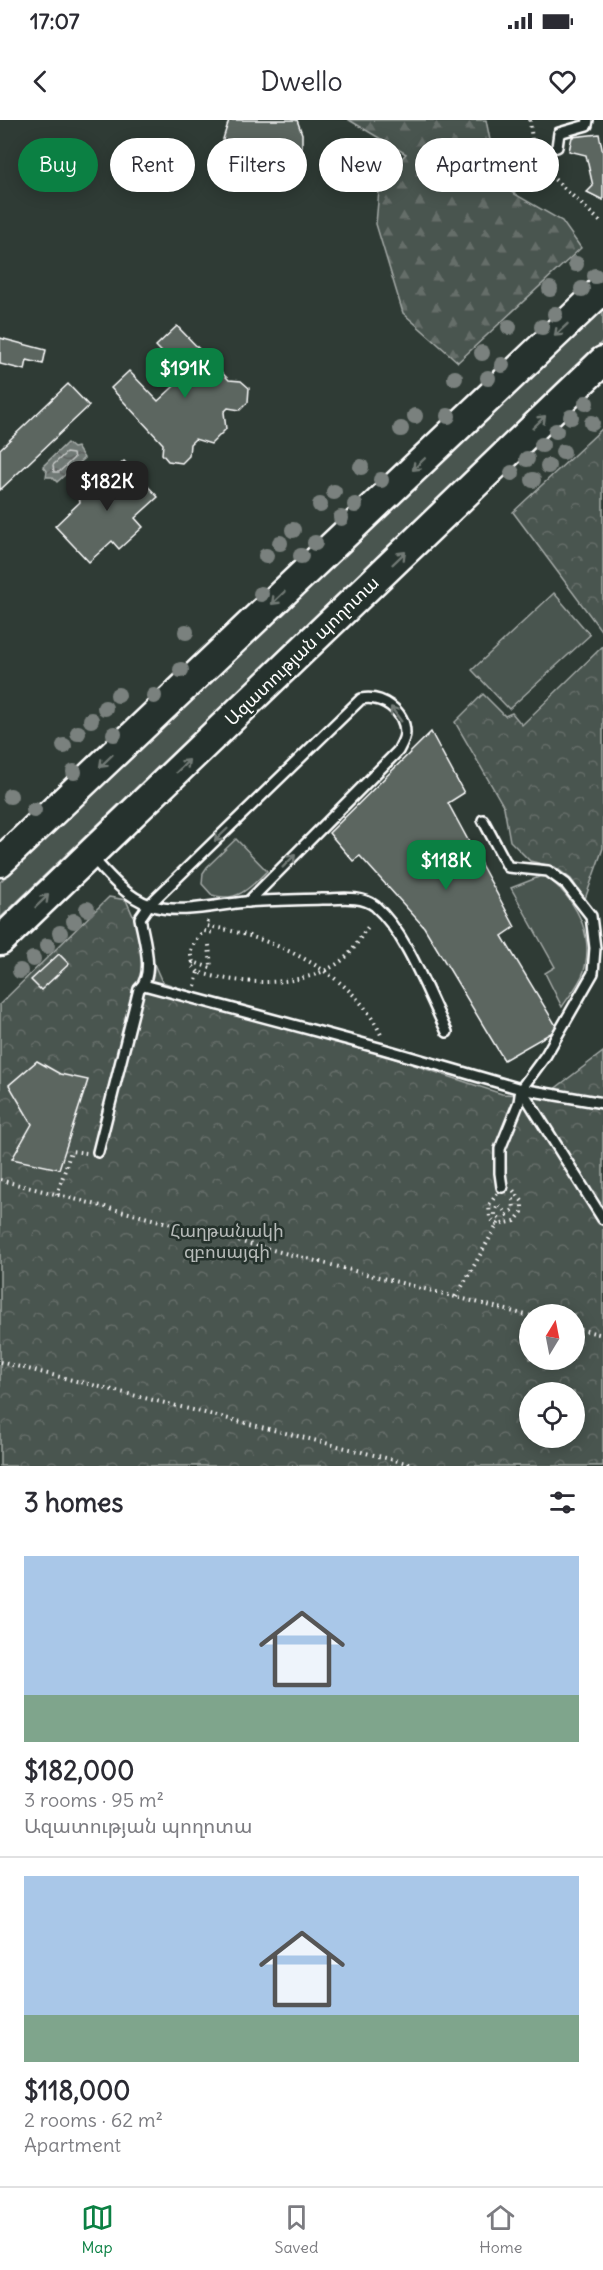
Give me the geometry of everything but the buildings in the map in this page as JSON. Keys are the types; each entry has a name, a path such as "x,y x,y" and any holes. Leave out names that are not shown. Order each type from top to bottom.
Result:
{"main road":[{"path":"0,862 603,289"},
{"name":"Ազատության պողոտա","path":"0,941 603,361"}],"lane":[{"path":"558,138 559,133 587,125 588,120"},
{"path":"98,1152 139,988 144,985 149,968 140,918 149,905 361,699 372,697 383,700 395,710 405,732 398,751 248,902"},
{"path":"483,820 508,867 548,871 566,884 591,916 595,948 593,973 546,1055 521,1089 519,1102 500,1149 502,1186"},
{"path":"90,855 119,885 149,905 182,909 248,902 338,899 367,901 398,933 447,1032"},
{"path":"144,985 384,1049 521,1089 603,1103"},
{"path":"521,1089 603,1219"}],"path":[{"path":"530,120 532,141 551,176 603,224"},
{"path":"208,920 207,926 226,928 264,939 295,953 323,970 348,990 368,1013 381,1036 370,1033"},
{"path":"209,932 211,927"},
{"path":"215,933 204,931 194,940 191,951 193,969 231,981 256,981 306,977 335,965 348,956 368,927"},
{"path":"193,962 211,968 209,945"},
{"path":"195,988 198,972"},
{"path":"57,1195 71,1151 91,1154 98,1152"},
{"path":"0,1180 519,1313"},
{"path":"502,1186 513,1190 522,1201 522,1212 515,1221 497,1225 490,1218 489,1205 502,1186"},
{"path":"456,1297 500,1220 495,1212 498,1205 507,1215 514,1209 513,1200 510,1197"},
{"path":"585,1331 603,1335"},
{"path":"0,1362 418,1466"}],"green space":[{"path":"349,120 486,120 490,138 415,138 415,192 511,192 562,221 581,248 458,362 403,313 376,224 379,192 403,192 403,157 406,154 403,152 403,138 379,138"},
{"path":"603,306 603,341 0,918 0,882"},
{"path":"603,428 603,633 513,512"},
{"path":"554,593 590,635 509,709 472,670"},
{"path":"603,646 603,848 585,899 571,879 555,867 530,861 510,841 504,807 455,722 483,694 505,716 512,713 522,725"},
{"path":"236,839 267,871 243,892 229,897 212,895 202,884 203,873"},
{"path":"544,875 573,905 584,929 587,943 584,971 562,1007 545,973 555,967 511,888"},
{"name":"Հաղթանակի զբոսայգի","path":"109,897 126,900 162,982 502,1094 545,1096 603,1052 603,1466 0,1466 0,1004"}],"water":[{"path":"67,443 73,448 77,447 84,458 57,482 52,477 46,477 47,471 43,466"}]}
